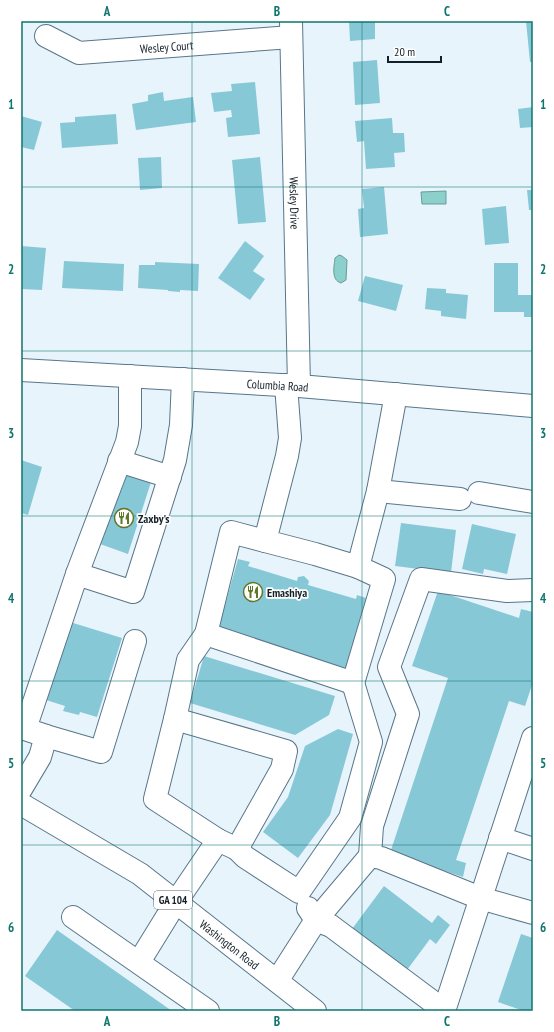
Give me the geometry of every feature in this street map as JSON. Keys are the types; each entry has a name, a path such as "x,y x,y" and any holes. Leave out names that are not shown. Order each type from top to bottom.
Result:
{"main road":[{"name":"Wesley Court","path":"46,36 79,53 291,29"},
{"name":"Wesley Drive","path":"265,541 287,456 290,438 293,385 291,29"},
{"name":"Columbia Road","path":"21,370 293,385 533,406"},
{"path":"130,376 130,426 127,442 77,574 25,729 100,752 134,641"},
{"path":"77,574 133,592 175,460 181,425 183,379"},
{"path":"358,567 378,491 396,394"},
{"path":"120,461 170,477"},
{"path":"378,491 469,496 533,502"},
{"path":"299,892 350,818 371,742 353,683 384,579 358,567 231,532 206,634 188,660 155,799 299,892 316,920 331,926 444,1011 533,738"},
{"path":"277,981 316,920 370,856 372,826 408,714 390,667 421,579 507,591 533,590"},
{"path":"206,634 353,683"},
{"path":"139,962 176,902 228,845 282,769 286,751 175,719"},
{"path":"21,788 40,757 46,736"},
{"name":"Washington Road","path":"21,804 140,874 315,1011"},
{"path":"500,838 533,849"},
{"path":"370,856 381,858 480,898 533,913"},
{"path":"73,917 208,1011"}],"shaded area":[{"path":"446,191 446,204 422,204 421,192"},
{"path":"339,255 347,260 346,280 341,283 334,276 335,258"}],"building":[{"path":"349,21 375,21 375,39 350,41"},
{"path":"526,21 533,21 533,62 530,62"},
{"path":"377,60 380,103 355,105 353,62"},
{"path":"255,82 260,134 228,137 226,118 232,117 231,110 214,112 211,93 232,91 231,84"},
{"path":"163,92 164,101 193,97 196,122 136,130 132,104 148,101 148,95"},
{"path":"533,107 533,127 520,128 518,109"},
{"path":"116,114 118,144 62,148 60,123 75,122 75,117"},
{"path":"21,116 42,122 34,150 21,147"},
{"path":"392,118 393,133 404,133 405,152 394,153 395,167 366,169 364,141 357,142 355,121"},
{"path":"161,157 162,188 140,190 138,158"},
{"path":"260,157 266,222 238,224 232,160"},
{"path":"384,187 388,234 360,237 358,209 364,208 362,189"},
{"path":"527,190 533,190 533,210 529,210"},
{"path":"506,206 509,243 485,245 482,209"},
{"path":"245,241 264,256 253,271 265,279 250,300 218,278"},
{"path":"21,246 46,248 42,290 21,289"},
{"path":"64,261 124,264 123,291 62,288"},
{"path":"155,262 199,264 198,291 180,290 180,292 138,288 139,265 155,265"},
{"path":"494,263 518,263 518,295 533,295 533,317 524,317 524,312 494,312"},
{"path":"365,276 403,285 396,311 358,301"},
{"path":"427,288 446,289 446,293 468,295 466,319 441,316 441,311 425,309"},
{"path":"21,460 42,467 28,515 21,513"},
{"name":"Zaxby's","path":"127,474 151,482 128,554 100,544 117,490 121,491"},
{"path":"401,523 456,530 451,573 395,566"},
{"path":"472,524 516,534 507,574 484,569 483,574 462,569"},
{"path":"238,559 250,562 248,566 297,581 298,577 304,576 309,581 308,585 356,599 357,595 366,598 346,668 218,630"},
{"path":"438,591 519,618 521,609 533,612 533,682 525,706 509,701 456,860 466,863 463,877 390,853 448,678 412,666"},
{"path":"70,622 122,638 97,717 80,712 79,715 63,711 65,706 46,700"},
{"path":"204,656 335,696 329,715 295,735 190,703"},
{"path":"338,729 353,734 330,815 298,858 263,832 288,797 305,746"},
{"path":"384,886 432,923 438,915 450,925 436,944 430,939 407,970 352,929"},
{"path":"57,930 172,1011 75,1011 25,976"},
{"path":"521,934 533,938 533,1011 524,1011 498,1002"}],"place":[{"name":"Zaxby's","path":"124,518"},
{"name":"Emashiya","path":"253,592"}]}
